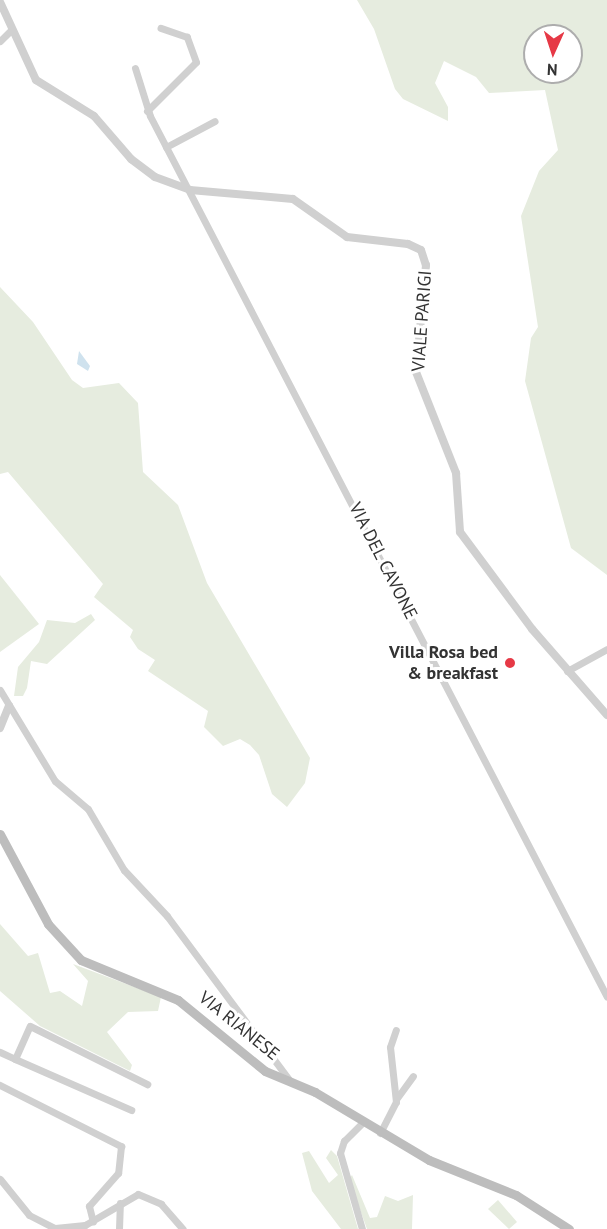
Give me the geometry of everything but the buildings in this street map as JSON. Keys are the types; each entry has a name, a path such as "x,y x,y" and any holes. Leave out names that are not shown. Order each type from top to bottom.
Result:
{"main road":[{"name":"VIA RIANESE","path":"0,834 44,918 73,953 106,974 183,1003 259,1067 439,1164 516,1195 569,1229"}],"street":[{"name":"VIALE PARIGI","path":"0,2 26,67 41,85 94,116 141,168 190,190 291,198 351,238 408,244 421,250 426,265 416,372 456,473 458,527 567,671 607,715"},
{"path":"147,111 196,62 186,36 160,28"},
{"path":"0,41 11,30"},
{"name":"VIA DEL CAVONE","path":"135,68 147,111 607,997"},
{"path":"166,147 215,121"},
{"path":"567,671 607,649"},
{"path":"0,690 55,782 89,810 124,870 167,916 290,1082"},
{"path":"0,728 9,706"},
{"path":"15,1059 30,1026 147,1084"},
{"path":"396,1030 390,1049 396,1098"},
{"path":"0,1052 131,1110"},
{"path":"380,1133 396,1098 413,1076"},
{"path":"0,1085 120,1144 118,1173 89,1206 93,1222"},
{"path":"362,1229 340,1153 363,1122"},
{"path":"0,1179 24,1210 46,1224 63,1229 93,1222 134,1195 148,1196 167,1208 183,1229"},
{"path":"119,1229 120,1203"}],"shaded area":[{"path":"357,0 607,0 607,575 571,548 525,381 531,338 538,327 521,216 539,171 558,150 545,90 489,93 476,77 444,61 435,83 448,107 448,121 403,99 395,89 374,29"},
{"path":"0,287 33,322 72,380 83,388 119,383 138,403 143,472 178,505 207,583 310,758 305,783 287,807 272,794 259,755 250,745 240,739 223,746 204,727 208,711 148,671 155,660 138,649 130,637 133,630 94,597 103,584 8,472 0,474"},
{"path":"0,575 39,624 0,652"},
{"path":"91,614 95,620 47,664 31,661 27,688 23,696 14,696 18,667 39,642 47,620 75,623"},
{"path":"0,924 28,956 38,953 50,993 60,991 82,1006 88,981 73,964 161,997 158,1011 128,1012 107,1032 132,1065 130,1071 40,1026 0,991"},
{"path":"331,1150 337,1156 358,1229 341,1229 312,1191 302,1153 309,1151 329,1183 338,1175 326,1158"},
{"path":"352,1175 370,1218 377,1217 385,1196 398,1201 413,1195 412,1229 367,1229 349,1179"},
{"path":"498,1200 517,1222 509,1229 488,1209"}],"water":[{"path":"79,351 90,366 88,371 77,364"}],"place":[{"name":"Villa Rosa bed & breakfast","path":"510,663"}]}
